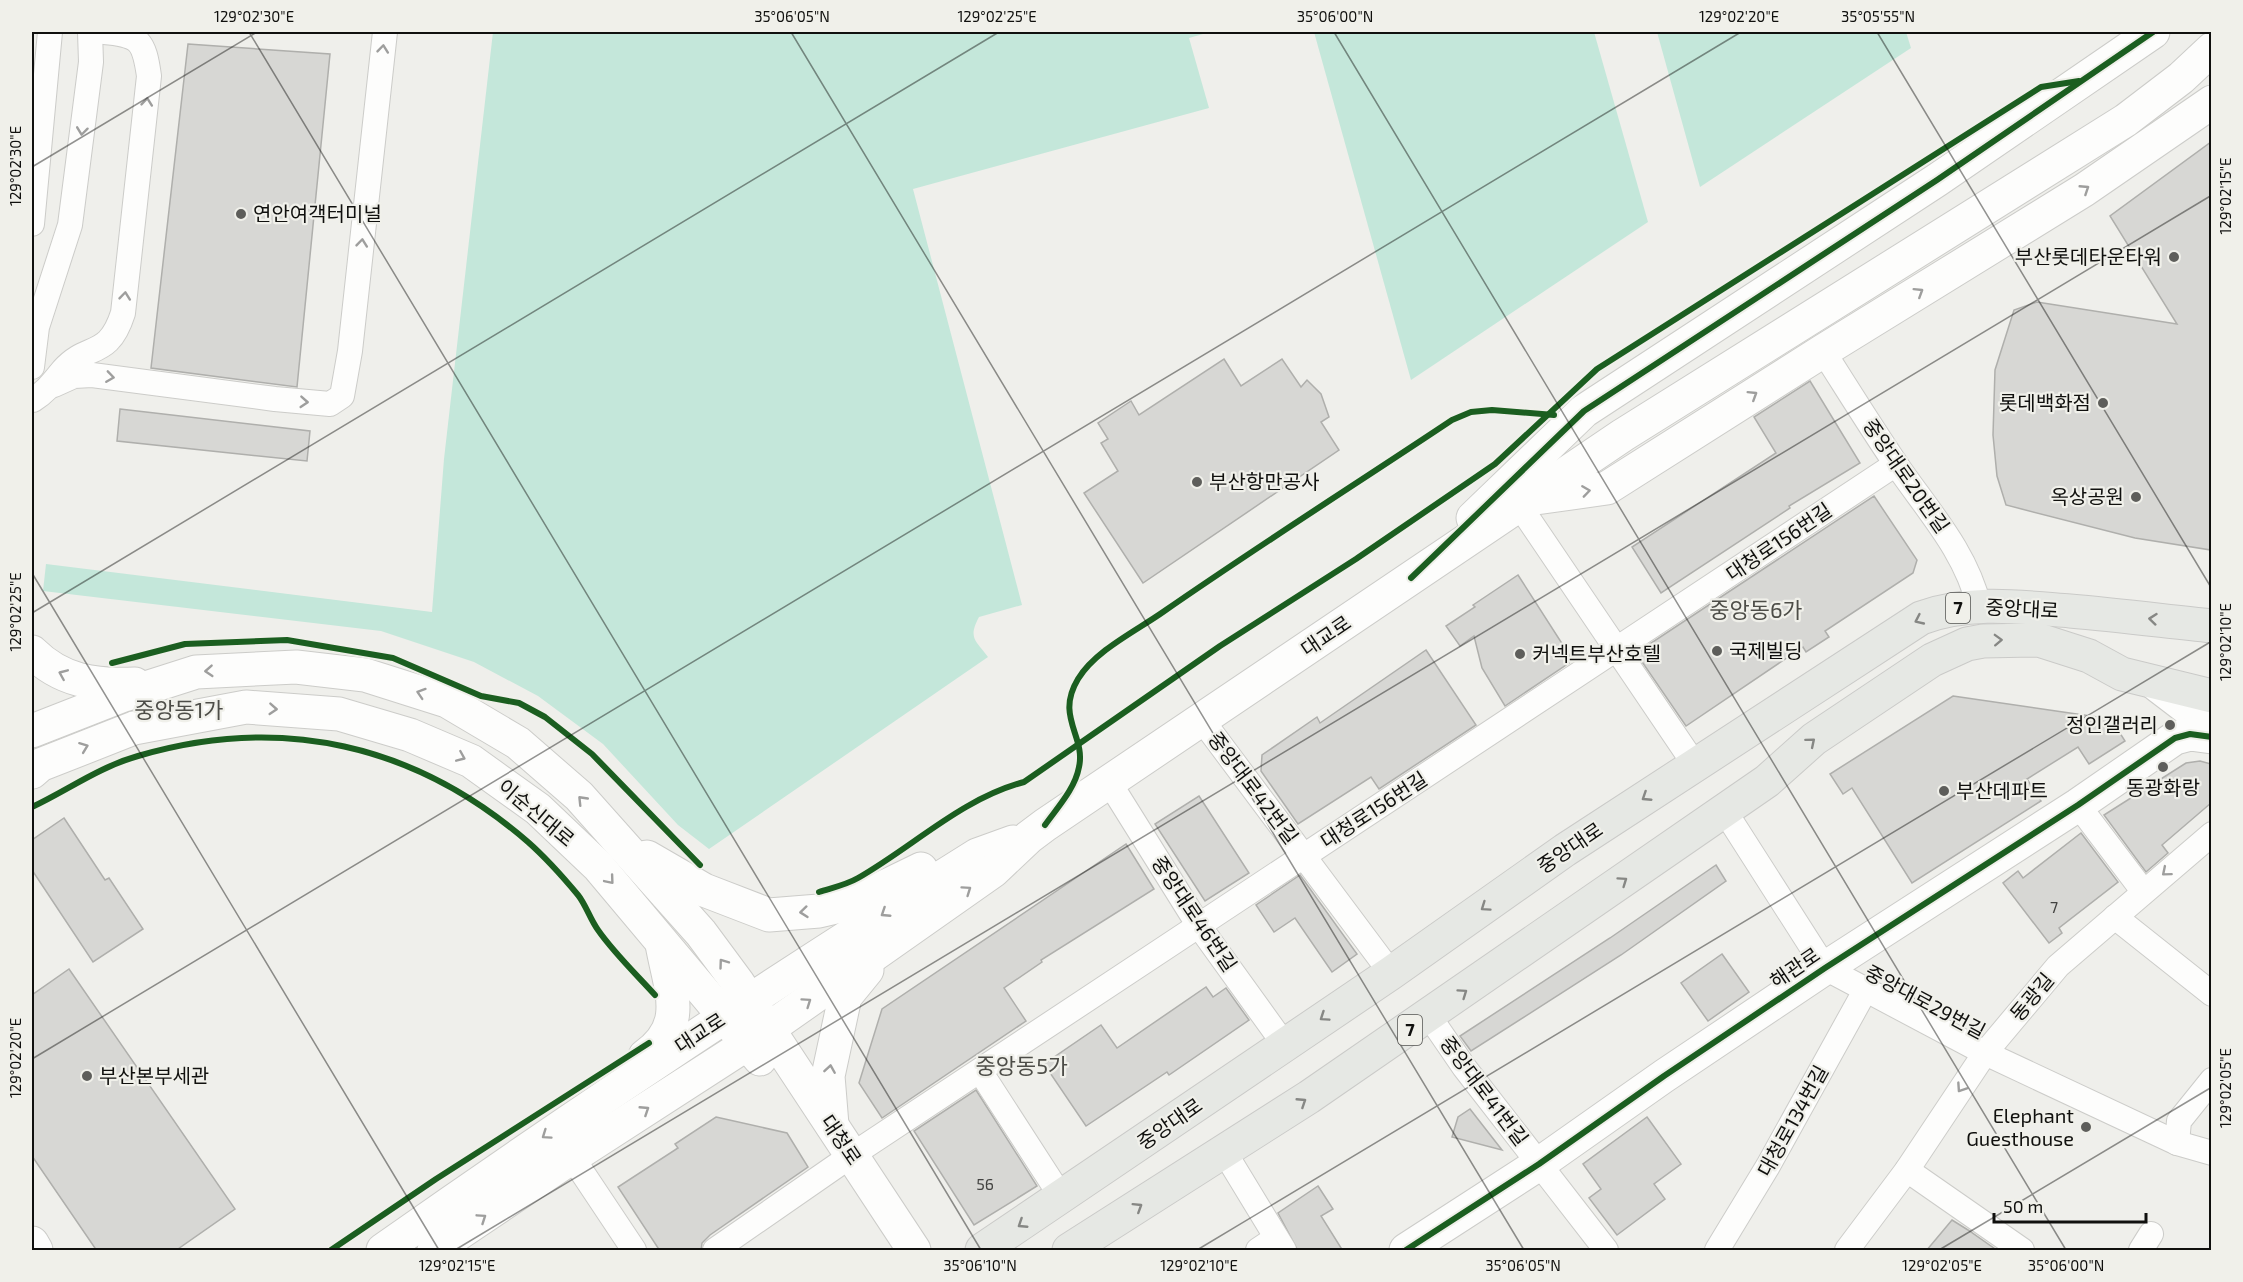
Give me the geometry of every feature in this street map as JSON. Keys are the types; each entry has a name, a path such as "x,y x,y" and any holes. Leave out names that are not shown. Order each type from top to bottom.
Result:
{"main road":[{"name":"중앙대로","path":"982,1251 1391,973 1565,850 1906,626 1941,611 1979,606 2013,606 2211,626"},
{"name":"중앙대로","path":"1069,1251 1225,1152 1430,1016 1767,781 1814,739 1932,660 1967,645 1983,641 2039,640 2089,656 2122,674 2157,685 2211,696"}],"street":[{"path":"32,224 50,32"},
{"path":"32,367 37,327 70,225 92,62 90,32"},
{"path":"32,406 54,385 63,370 74,361 106,344 117,334 123,313 149,76 146,50 129,34 104,32"},
{"path":"54,385 74,376 92,375 330,404 342,396 350,351 385,32"},
{"path":"1411,578 1584,411 1937,180 2153,32"},
{"name":"대교로","path":"434,1251 896,941 993,871 1029,837 1623,435 2126,120 2181,78 2211,49"},
{"path":"1695,765 1616,650 1524,502 1607,488 2084,190 2211,102"},
{"name":"중앙대로20번길","path":"1823,351 1896,464 1959,552 1974,584 1979,606"},
{"name":"대청로156번길","path":"715,1251 845,1160 1896,464"},
{"path":"32,652 58,673 78,680 104,686 161,683"},
{"name":"이순신대로","path":"32,731 196,672 296,667 365,675 447,701 518,743 579,796 701,933 736,1009"},
{"path":"2157,685 2211,727"},
{"name":"이순신대로","path":"34,760 134,728 246,707 339,714 410,735 481,768 538,809 598,866 661,942 736,1009 757,1036 772,1073 845,1160"},
{"name":"중앙대로42번길","path":"1202,720 1391,973"},
{"name":"해관로","path":"1406,1251 1539,1164 1664,1076 1825,968 2079,805 2175,738 2190,734 2211,737"},
{"name":"중앙대로46번길","path":"1109,782 1199,926 1284,1044"},
{"path":"2079,805 2143,891"},
{"path":"1724,810 1825,968"},
{"name":"동광길","path":"1847,1251 1906,1170 1985,1053 2058,966 2211,834"},
{"name":"대교로","path":"383,1251 582,1110 736,1009 977,855 1029,837"},
{"path":"623,844 704,890 769,915 819,911 849,904 933,863 977,855"},
{"path":"2115,917 2211,994"},
{"path":"832,1127 828,1076 845,997 896,941"},
{"path":"582,1110 609,1082 663,1044 674,1018 661,942"},
{"name":"중앙대로29번길","path":"1825,968 1985,1053 2177,1143 2211,1153"},
{"name":"대청로134번길","path":"1717,1251 1768,1166 1866,989"},
{"name":"중앙대로41번길","path":"1430,1016 1606,1251"},
{"name":"대청로","path":"757,1036 832,1127 845,1160 894,1220 914,1251"},
{"path":"980,1071 1062,1198"},
{"path":"2177,1143 2180,1121 2211,1080"},
{"path":"1225,1152 1273,1246"},
{"path":"572,1157 634,1251"},
{"path":"1906,1170 2022,1251"},
{"path":"32,1243 36,1251"}],"shaded area":[{"path":"493,32 1210,32 1189,38 1209,108 913,189 1022,605 979,617 974,630 974,638 988,657 709,849 678,825 603,744 538,696 474,662 381,631 43,591 46,564 432,612 444,459"},
{"path":"1314,32 1594,32 1648,222 1411,380"},
{"path":"1657,32 1906,32 1911,48 1700,187"}],"building":[{"name":"연안여객터미널","path":"188,44 330,54 297,387 151,368"},
{"name":"롯데백화점","path":"2211,142 2211,550 2135,538 2006,505 1997,476 1993,435 1995,370 2014,310 2037,302 2177,324 2110,216"},
{"name":"부산항만공사","path":"1224,359 1241,386 1282,359 1301,387 1307,380 1321,394 1329,417 1321,422 1339,450 1143,583 1084,493 1118,471 1101,443 1108,439 1098,423 1131,401 1139,415"},
{"path":"1810,381 1860,463 1789,506 1790,508 1661,593 1632,547 1776,453 1754,417"},
{"path":"120,409 310,431 307,461 117,441"},
{"path":"1874,496 1917,560 1913,573 1825,631 1829,637 1806,652 1803,647 1686,726 1636,653"},
{"path":"1518,575 1570,656 1569,663 1505,706 1482,668 1474,636 1460,646 1446,626"},
{"path":"1426,650 1476,725 1379,789 1371,777 1298,824 1261,771 1262,755 1317,717 1320,723"},
{"name":"부산데파트","path":"1953,696 2111,719 2125,741 2089,764 2078,747 2027,779 2041,801 1912,883 1852,788 1843,794 1830,774"},
{"path":"2200,761 2211,764 2211,803 2162,845 2168,853 2146,872 2104,815 2186,763"},
{"path":"1199,796 1249,873 1205,901 1155,824"},
{"path":"64,818 105,880 109,878 143,929 93,962 32,870 32,840"},
{"path":"2081,833 2118,882 2059,928 2062,933 2049,943 2003,883 2018,871 2023,878"},
{"path":"1126,844 1154,889 1041,960 1042,962 1004,988 1026,1021 882,1118 859,1083 882,1009"},
{"path":"1716,865 1726,881 1621,955 1471,1051 1460,1036 1610,938"},
{"path":"1300,875 1357,954 1332,972 1295,918 1274,932 1256,905"},
{"path":"1722,954 1749,992 1708,1021 1681,983"},
{"name":"부산본부세관","path":"69,969 235,1209 175,1251 97,1251 32,1156 32,995"},
{"path":"1206,987 1213,997 1226,988 1249,1020 1169,1075 1167,1072 1086,1126 1044,1064 1101,1025 1117,1048"},
{"path":"976,1090 1037,1186 974,1225 914,1131"},
{"path":"1470,1109 1502,1150 1452,1137 1458,1117"},
{"path":"716,1117 787,1133 808,1167 710,1235 702,1243 701,1251 660,1251 618,1187 678,1148 675,1144"},
{"path":"1647,1117 1681,1164 1654,1184 1665,1199 1617,1235 1589,1198 1601,1189 1583,1164"},
{"path":"1318,1186 1333,1209 1321,1216 1343,1251 1298,1251 1278,1213"},
{"path":"1952,1220 1968,1230 1998,1251 1926,1251"}],"cycle path":[{"path":"1411,578 1584,411 1937,180 2153,32"},
{"path":"819,892 858,878 959,811 1001,790 1024,782 1220,646 1356,559 1495,464 1597,369 2041,87 2079,81"},
{"path":"1045,825 1070,791 1079,767 1079,746 1070,715 1069,704 1072,692 1086,669 1106,650 1452,420 1471,412 1492,410 1554,415"},
{"path":"112,663 185,644 287,640 393,658 481,696 519,703 545,717 592,754 700,865"},
{"path":"1406,1250 1539,1164 1664,1076 1825,968 2078,805 2175,738 2190,734 2212,737"},
{"path":"32,807 97,772 124,761 191,744 243,738 294,739 344,746 393,761 440,781 485,808 528,842 578,895 604,939 655,995"},
{"path":"331,1250 436,1179 649,1043"}],"place":[{"name":"연안여객터미널","path":"241,214"},
{"name":"부산롯데타운타워","path":"2174,257"},
{"name":"롯데백화점","path":"2103,403"},
{"name":"부산항만공사","path":"1197,482"},
{"name":"옥상공원","path":"2136,497"},
{"name":"국제빌딩","path":"1717,651"},
{"name":"커넥트부산호텔","path":"1520,654"},
{"name":"정인갤러리","path":"2170,725"},
{"name":"동광화랑","path":"2163,767"},
{"name":"부산데파트","path":"1944,791"},
{"name":"부산본부세관","path":"87,1076"},
{"name":"Elephant Guesthouse","path":"2086,1127"}],"district":[{"name":"중앙동6가","path":"1756,610"},
{"name":"중앙동1가","path":"179,710"},
{"name":"중앙동5가","path":"1022,1066"}]}
